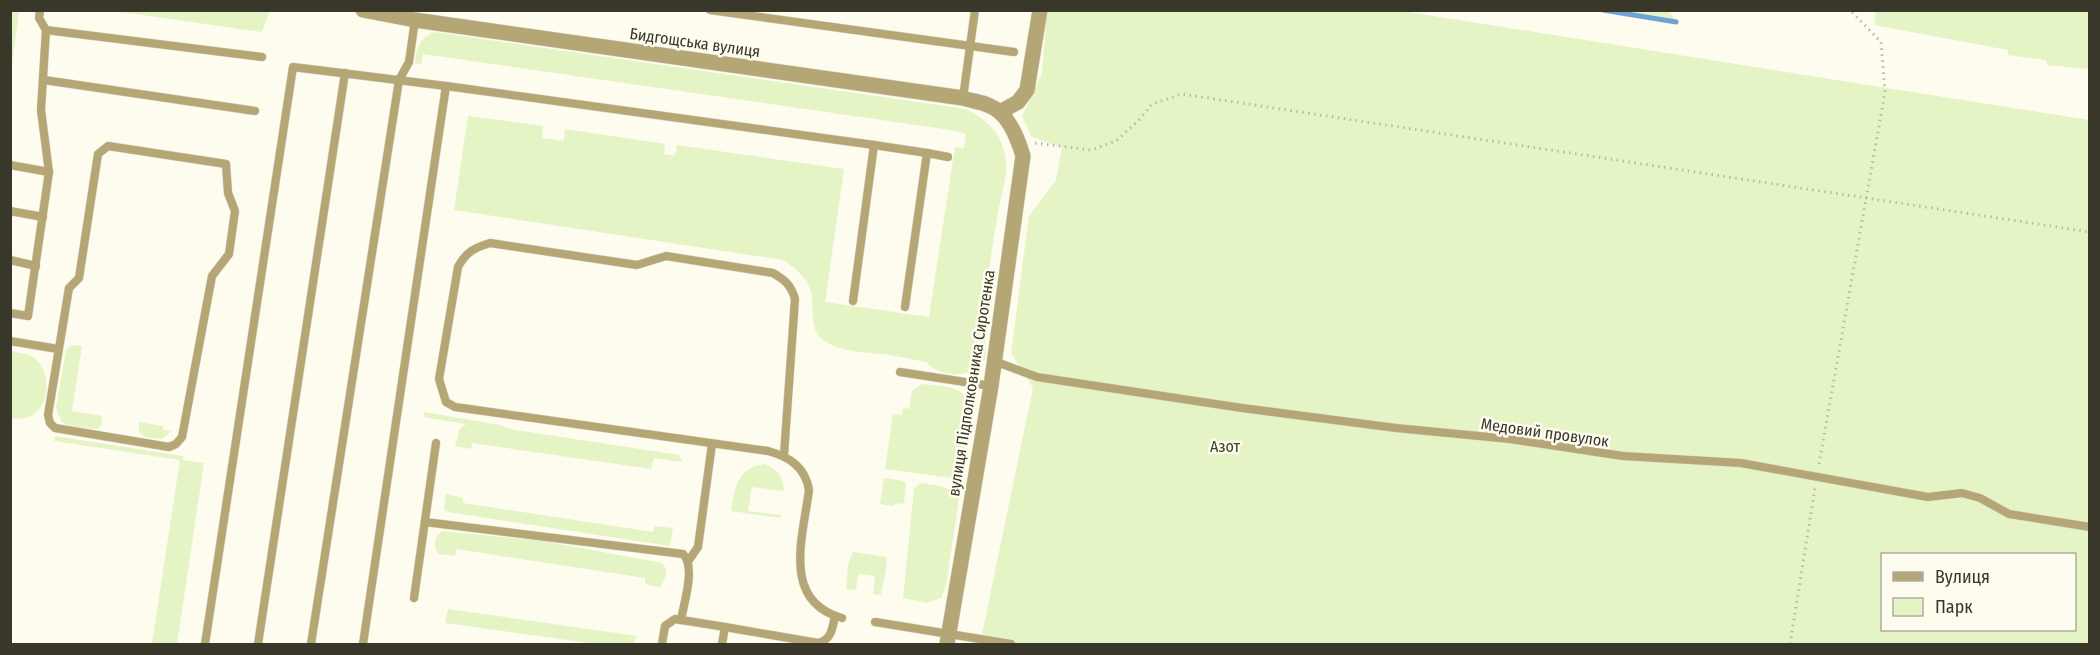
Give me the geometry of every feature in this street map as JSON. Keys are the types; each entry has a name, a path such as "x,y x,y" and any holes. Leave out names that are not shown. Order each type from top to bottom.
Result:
{"street":[{"name":"Бидгощська вулиця","path":"363,10 389,13 415,20 963,98 992,106 1000,112"},
{"path":"1015,134 1000,112 1017,102 1027,90 1040,10"},
{"name":"вулиця Підполковника Сиротенка","path":"949,639 991,386 1023,156 1015,134"}],"lane":[{"path":"10,313 28,316 50,172 41,110 46,30 39,18 40,10"},
{"path":"710,10 1014,52"},
{"path":"963,98 975,10"},
{"path":"311,645 399,80 409,62 415,20"},
{"path":"46,30 262,57"},
{"path":"205,645 293,67 446,86 948,157"},
{"path":"258,645 345,73"},
{"path":"44,80 255,111"},
{"path":"363,645 446,86"},
{"path":"108,146 226,164 228,193 235,211 229,254 212,276 182,438 169,447 55,428 50,423 48,415 58,349 69,288 79,278 98,154 108,146"},
{"path":"853,300 874,146"},
{"path":"905,307 927,153"},
{"path":"10,165 50,172"},
{"path":"10,212 43,217"},
{"path":"662,645 665,626 675,619 818,643 825,641 831,635 838,617 820,609 811,601 803,585 799,567 809,490 807,479 799,467 784,455 454,407 446,402 439,379 458,267 464,256 473,248 490,243 637,265 666,256 773,273 784,279 791,286 795,299 784,455"},
{"path":"10,261 36,266"},
{"path":"10,341 58,349"},
{"name":"Медовий провулок","path":"994,361 1037,377 1242,408 1396,428 1510,439 1623,456 1742,464 1928,497 1962,493 1980,498 2009,514 2090,528"},
{"path":"900,372 991,386"},
{"path":"414,598 436,443"},
{"path":"689,560 698,547 712,444"},
{"path":"425,522 683,554 689,560 690,569 681,620"},
{"path":"875,622 949,639 1011,645"},
{"path":"722,645 725,627"}],"path":[{"path":"1790,645 1817,477 1885,92 1881,42 1850,10"},
{"path":"1015,134 1091,150 1116,141 1139,120 1152,104 1182,94 2090,232"}],"green space":[{"path":"267,10 269,13 262,32 115,11"},
{"path":"10,11 19,11 11,72"},
{"name":"Азот","path":"1047,11 1402,11 2089,120 2089,644 980,644 1033,388 1011,353 1029,216 1056,180 1062,147 1032,137 1022,116 1042,73"},
{"path":"1603,11 1669,11 1676,22"},
{"path":"1876,11 2089,11 2089,69 2047,65 2046,60 2008,55 2008,50 1874,25"},
{"path":"434,32 966,109 973,113 995,131 1006,159 982,319 986,346 985,358 974,370 948,374 926,362 845,349 829,344 815,329 809,286 800,273 783,260 454,210 468,116 543,126 542,138 564,141 565,129 665,144 664,154 675,156 677,145 844,169 825,302 929,317 955,147 964,148 966,134 423,54 421,64 415,63 420,44"},
{"path":"72,345 82,346 72,411 102,416 101,426 96,429 69,426 62,422 56,408 66,350"},
{"path":"11,351 33,357 39,362 46,377 46,395 39,410 33,415 20,419 11,418"},
{"path":"922,384 956,389 966,396 969,402 962,472 952,478 885,469 893,414 902,415 903,408 909,409 912,391"},
{"path":"424,412 500,425 509,429 679,455 682,462 654,458 651,469 472,443 471,449 455,446 460,429 466,424 423,417"},
{"path":"139,422 163,426 163,430 171,431 162,439 145,437 139,432"},
{"path":"55,436 183,456 183,460 204,463 177,644 152,644 180,460 54,441"},
{"path":"764,464 779,474 784,491 752,487 748,511 781,515 780,518 731,511 739,480 748,470"},
{"path":"884,478 904,481 906,484 904,504 895,503 894,506 880,504"},
{"path":"922,483 953,491 959,499 946,585 941,598 927,603 903,598 914,489"},
{"path":"446,494 463,498 463,503 653,532 655,526 673,528 670,546 448,512 444,510"},
{"path":"442,531 543,541 662,563 666,569 666,575 660,587 645,584 645,578 456,549 455,556 439,554 435,548 435,542"},
{"path":"853,552 886,557 887,564 881,595 873,594 875,576 858,574 856,590 846,589 848,565"},
{"path":"448,609 637,636 633,644 596,644 445,623"}],"waterway":[{"path":"1603,10 1676,22"}]}
